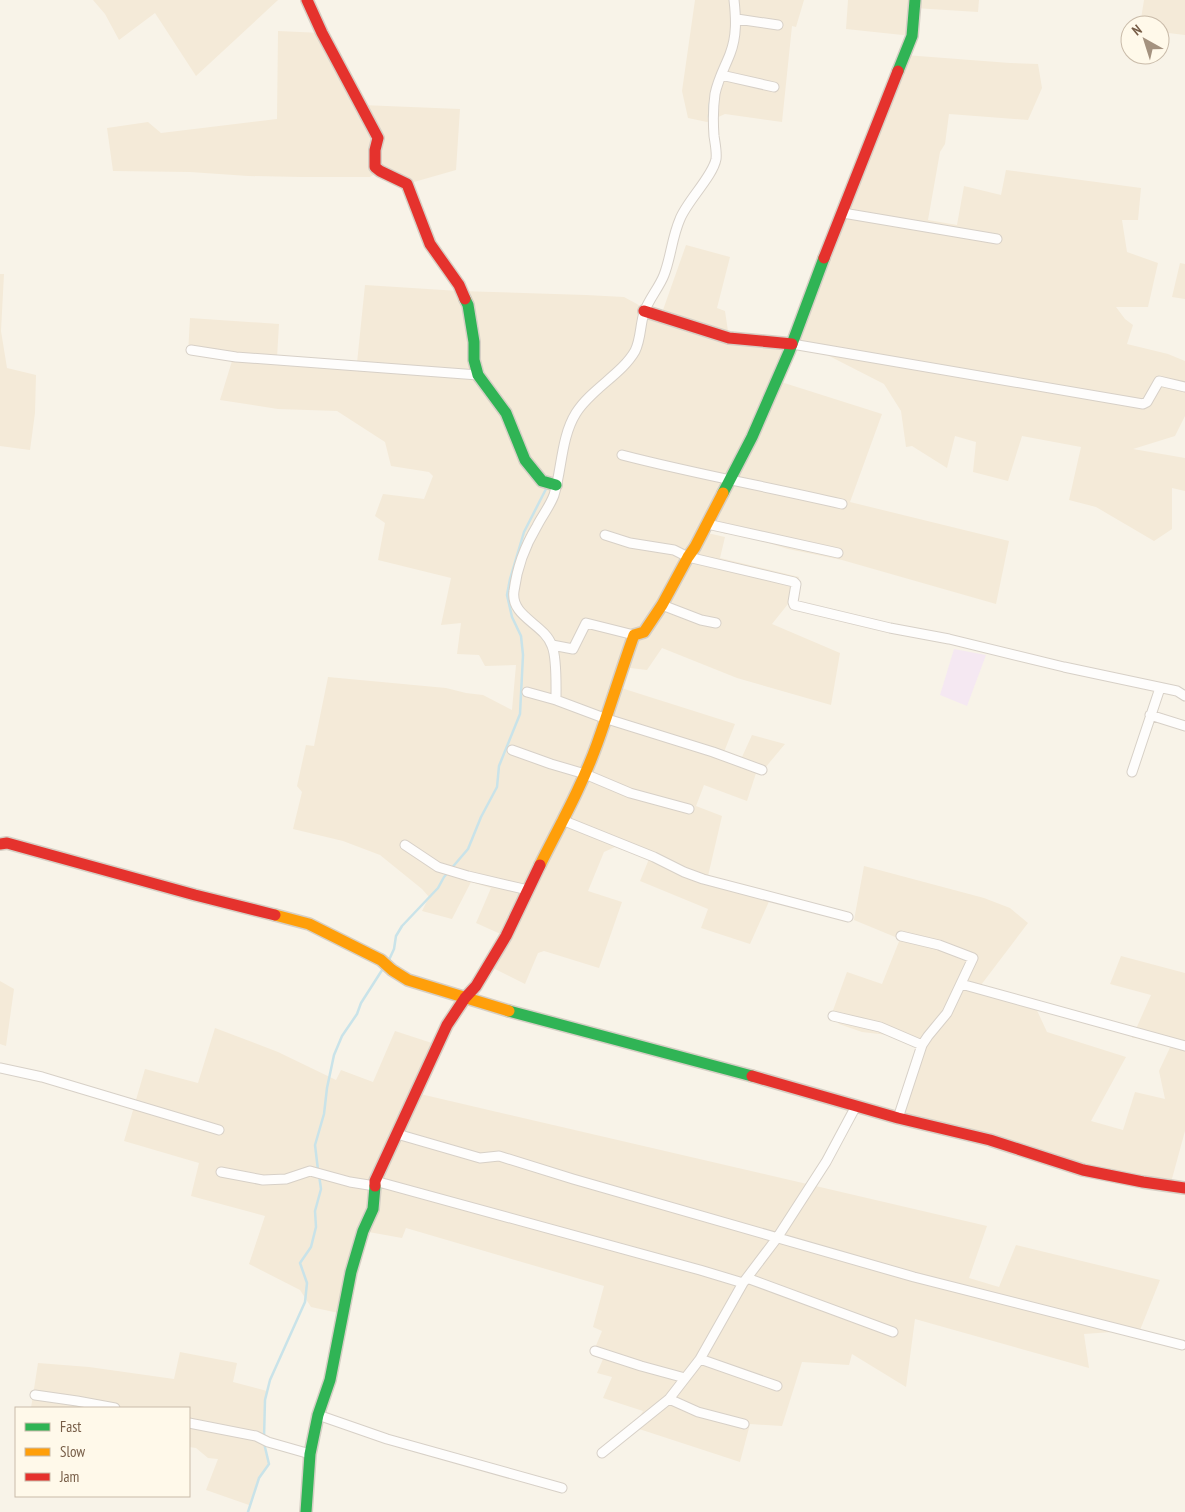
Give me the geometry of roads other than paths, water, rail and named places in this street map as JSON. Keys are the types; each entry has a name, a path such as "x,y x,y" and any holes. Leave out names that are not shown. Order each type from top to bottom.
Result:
{"street":[{"path":"307,0 378,138 375,150 375,167 407,184 430,244 459,285 468,305 474,342 474,360 478,375 506,413 525,460 542,481 556,486"},
{"path":"556,700 552,645 542,630 520,612 515,604 513,594 518,566 525,548 553,497 567,438 575,414 584,402 627,362 634,352 639,338 644,311 664,276 679,220 685,207 716,160 713,116 716,91 736,33 734,0"},
{"path":"552,645 573,649 586,623 634,635 644,632 695,548 752,437 778,381 816,277 912,36 915,0"},
{"path":"736,19 778,25"},
{"path":"721,75 774,87"},
{"path":"843,213 997,239"},
{"path":"644,311 728,338 792,344 1143,404 1147,402 1158,381 1185,387"},
{"path":"191,350 245,358 478,375"},
{"path":"622,455 842,504"},
{"path":"707,524 838,553"},
{"path":"605,535 630,543 674,550 688,557 795,582 794,605 1177,691 1185,696"},
{"path":"662,605 701,620 716,623"},
{"path":"306,1512 310,1454 318,1416 330,1380 351,1272 363,1231 373,1209 375,1183 447,1025 465,998 476,986 506,936 585,774 634,635"},
{"path":"1132,772 1160,688"},
{"path":"527,692 556,700 604,718 762,770"},
{"path":"1150,715 1185,726"},
{"path":"512,750 585,774 630,793 689,809"},
{"path":"562,820 703,879 848,917"},
{"path":"0,844 7,843 309,924 381,960 408,980 448,991 465,998 567,1027 727,1068 898,1118 990,1140 1084,1170 1185,1188"},
{"path":"405,845 438,867 528,890"},
{"path":"898,1118 922,1045 948,1013 973,960 972,956 939,945 901,936"},
{"path":"961,984 1185,1046"},
{"path":"833,1016 880,1027 922,1045"},
{"path":"0,1068 42,1077 219,1130"},
{"path":"602,1453 668,1399 700,1359 745,1280 777,1238 826,1162 856,1106"},
{"path":"398,1134 480,1158 498,1156 582,1182 914,1277 1182,1346"},
{"path":"221,1172 263,1180 286,1180 310,1171 350,1182 375,1183 700,1270 745,1280 893,1332"},
{"path":"595,1351 685,1378"},
{"path":"700,1359 777,1386"},
{"path":"35,1395 109,1407"},
{"path":"668,1399 698,1412 744,1424"},
{"path":"318,1416 387,1439 562,1488"},
{"path":"190,1423 256,1436 268,1442 310,1454"}],"waterway":[{"path":"709,117 710,103"},
{"path":"388,962 394,949 396,936 402,926 438,888 444,877 468,849 481,817 497,787 499,766 520,714 523,655 521,636 512,617 507,595 524,532 548,485"},
{"path":"318,1170 315,1145 324,1114 334,1055 342,1036 384,967"},
{"path":"264,1438 265,1400 270,1380 305,1302 307,1283 300,1263 311,1247 316,1227 315,1211 321,1189 319,1175"},
{"path":"248,1512 259,1478 269,1464 264,1443"}]}
